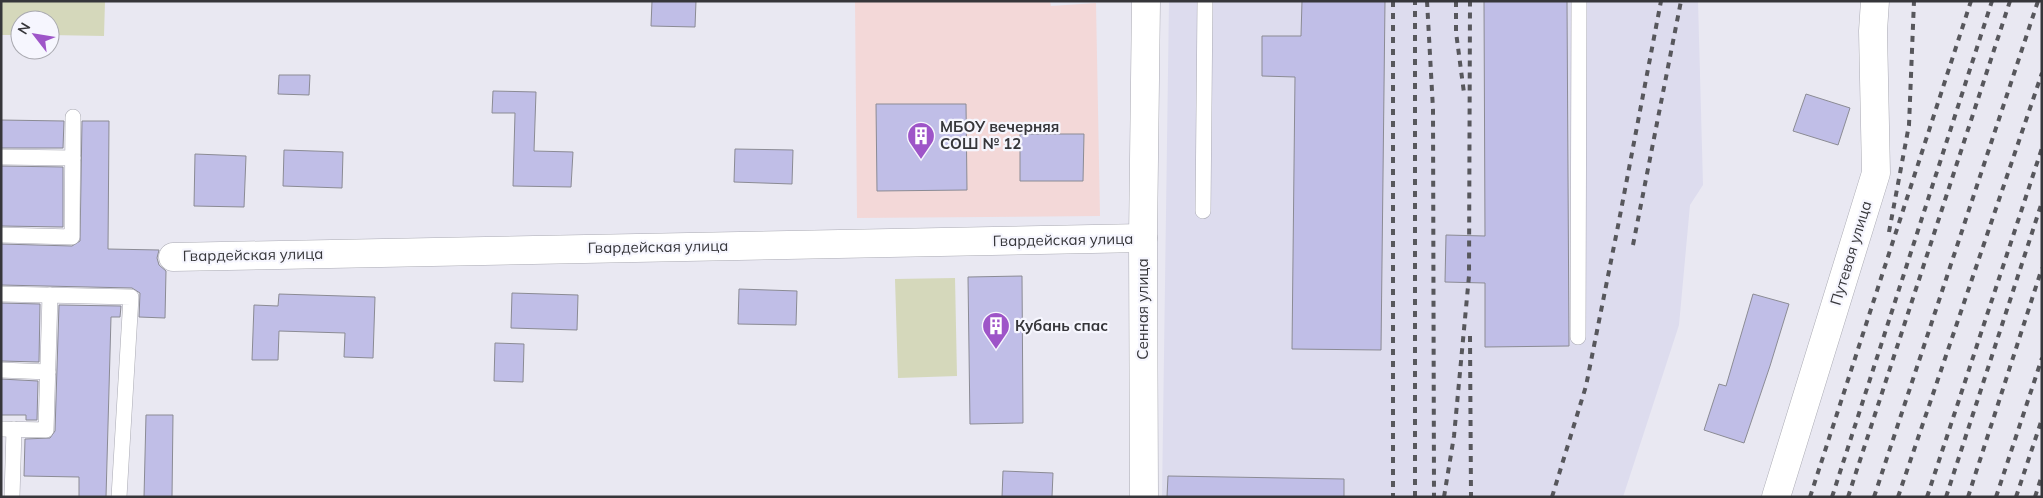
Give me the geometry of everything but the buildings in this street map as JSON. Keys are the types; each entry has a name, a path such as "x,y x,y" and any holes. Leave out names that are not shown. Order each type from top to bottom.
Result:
{"street":[{"name":"Сенная улица","path":"1144,497 1143,238 1146,1"},
{"name":"Путевая улица","path":"1776,497 1876,173 1873,31 1875,1"},
{"name":"Гвардейская улица","path":"173,256 1143,238"}],"lane":[{"path":"1203,211 1205,1"},
{"path":"1578,337 1579,1"},
{"path":"1,236 72,237 73,117"},
{"path":"1,157 73,158"},
{"path":"1,294 131,297 118,497"},
{"path":"25,497 12,497 8,429 46,430 50,295"},
{"path":"1,370 48,372"}],"shaded area":[{"path":"855,1 1050,1 1051,6 1096,3 1100,216 857,218"},
{"path":"1169,1 1698,1 1703,185 1690,205 1679,325 1623,497 1162,497"}],"green space":[{"path":"1,1 105,1 104,36 60,35 60,10 10,10 10,35 1,35"},
{"path":"955,278 957,376 898,378 895,279"}],"railway":[{"path":"1393,1 1393,497"},
{"path":"1415,1 1415,497"},
{"path":"1427,1 1433,109 1434,497"},
{"path":"1456,1 1456,32 1464,93"},
{"path":"1444,497 1454,436 1469,276 1470,1"},
{"path":"1552,497 1586,386 1661,1"},
{"path":"1633,245 1681,1"},
{"path":"1889,232 1909,125 1914,1"},
{"path":"1810,497 1971,1"},
{"path":"1832,497 1992,1"},
{"path":"1848,497 2010,1"},
{"path":"1874,497 2038,1"},
{"path":"1898,497 2042,73"},
{"path":"1927,497 2042,148"},
{"path":"1946,497 2042,202"},
{"path":"1968,497 2042,268"},
{"path":"1470,336 1471,497"},
{"path":"1996,497 2042,358"},
{"path":"2016,497 2042,419"},
{"path":"2035,497 2042,475"}],"place":[{"name":"МБОУ вечерняя СОШ № 12","path":"921,160"},
{"name":"Кубань спас","path":"996,350"}]}
